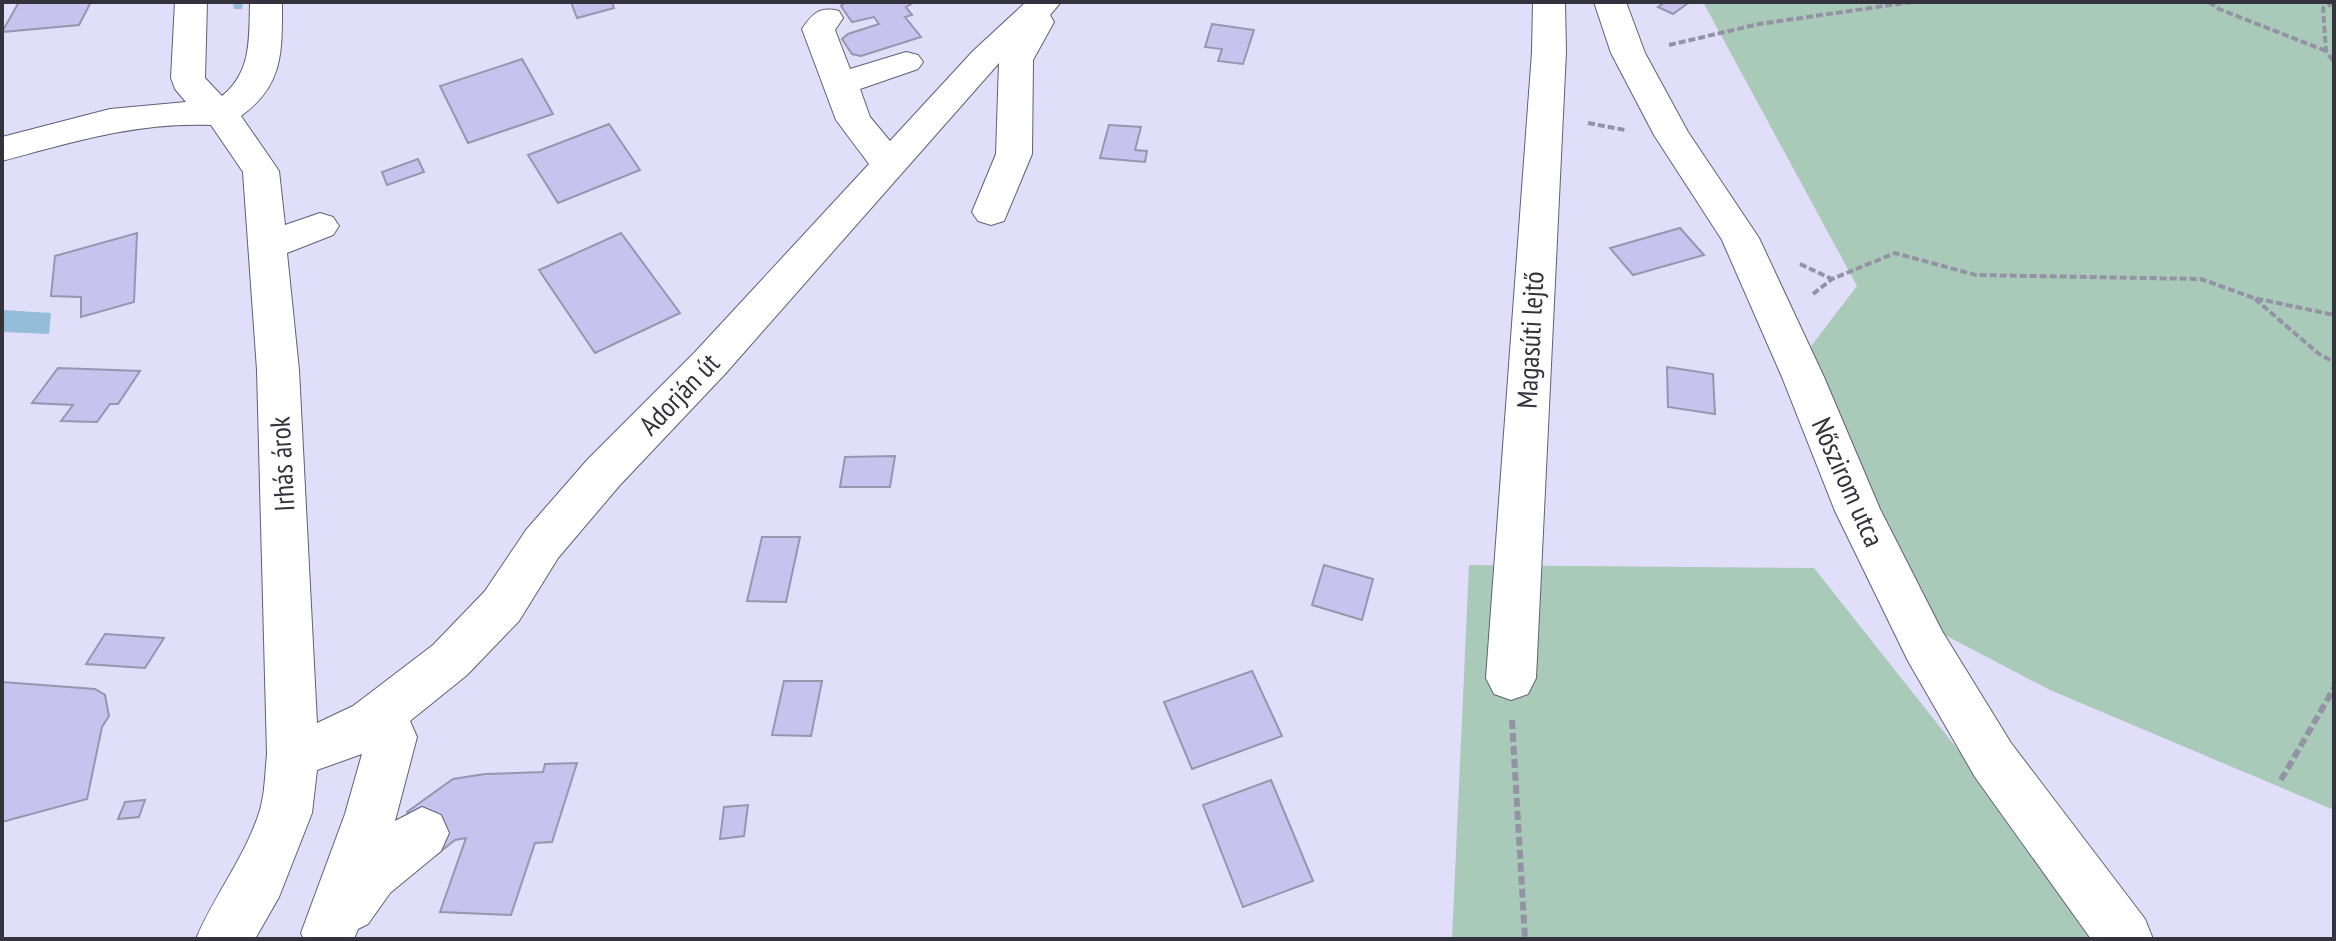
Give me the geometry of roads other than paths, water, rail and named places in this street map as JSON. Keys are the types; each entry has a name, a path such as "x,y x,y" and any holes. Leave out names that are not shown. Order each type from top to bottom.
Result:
{"street":[{"name":"Irhás árok","path":"191,2 188,78 192,89 221,114 261,171 278,386 293,754 286,813 260,878 224,939"},
{"path":"2,149 113,119 186,112 221,114 246,98 258,83 264,51 266,2"},
{"name":"Magasúti lejtő","path":"1511,678 1549,2"},
{"name":"Nőszirom utca","path":"1610,2 1628,53 1672,135 1740,238 1858,511 1925,646 1993,760 2125,939"},
{"path":"991,212 1014,154 1016,60 1038,26 1042,5"},
{"name":"Adorján út","path":"293,754 341,739 371,722 450,660 502,606 542,544 604,472 710,363 985,58 1042,5"},
{"path":"827,18 818,29 827,58 841,84 854,120 888,164"},
{"path":"841,84 906,62"},
{"path":"268,246 320,226"},
{"path":"371,722 392,737 371,814 329,933 371,874 422,833"}],"water":[{"path":"2,310 51,313 49,334 2,332"}],"waterway":[{"path":"238,2 238,7"}]}
